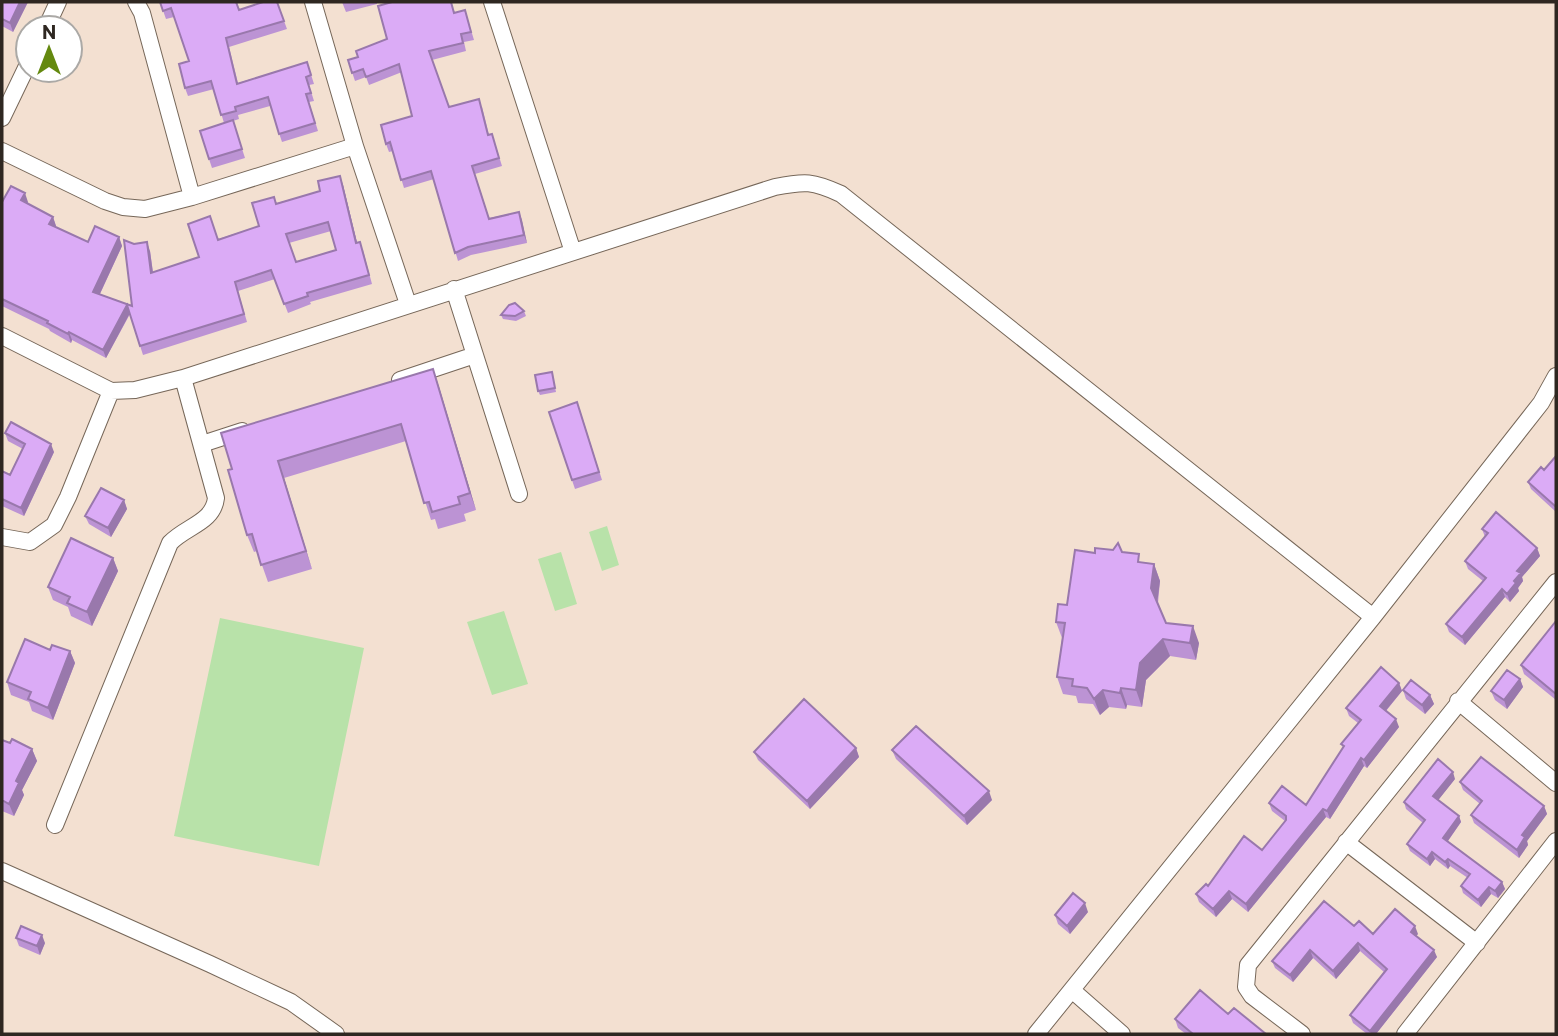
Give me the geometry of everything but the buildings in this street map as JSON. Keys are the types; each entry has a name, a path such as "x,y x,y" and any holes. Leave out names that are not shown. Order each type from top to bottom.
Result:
{"street":[{"path":"136,2 142,13 192,197"},
{"path":"313,2 355,146 408,304"},
{"path":"492,2 573,252"},
{"path":"2,118 18,84"},
{"path":"2,151 123,207 145,209 355,146"},
{"path":"2,336 111,391 135,390 183,378 775,187 799,182 818,183 841,194 1373,617"},
{"path":"454,289 519,494"},
{"path":"384,385 475,355"},
{"path":"1036,1034 1373,617 1541,403 1556,376"},
{"path":"55,825 170,543 180,532 204,520 215,505 216,498 183,378"},
{"path":"2,537 30,542 54,525 111,391"},
{"path":"202,444 254,427"},
{"path":"1302,1034 1252,996 1246,987 1248,965 1458,701 1556,583"},
{"path":"1458,701 1556,783"},
{"path":"1405,1034 1556,841"},
{"path":"1346,842 1477,943"},
{"path":"2,871 291,1002 336,1034"},
{"path":"1073,990 1122,1034"}],"green space":[{"path":"607,526 619,565 602,571 589,532"},
{"path":"561,552 577,604 555,611 538,559"},
{"path":"504,611 528,684 492,695 467,622"},
{"path":"220,618 364,648 319,866 174,836"}]}
